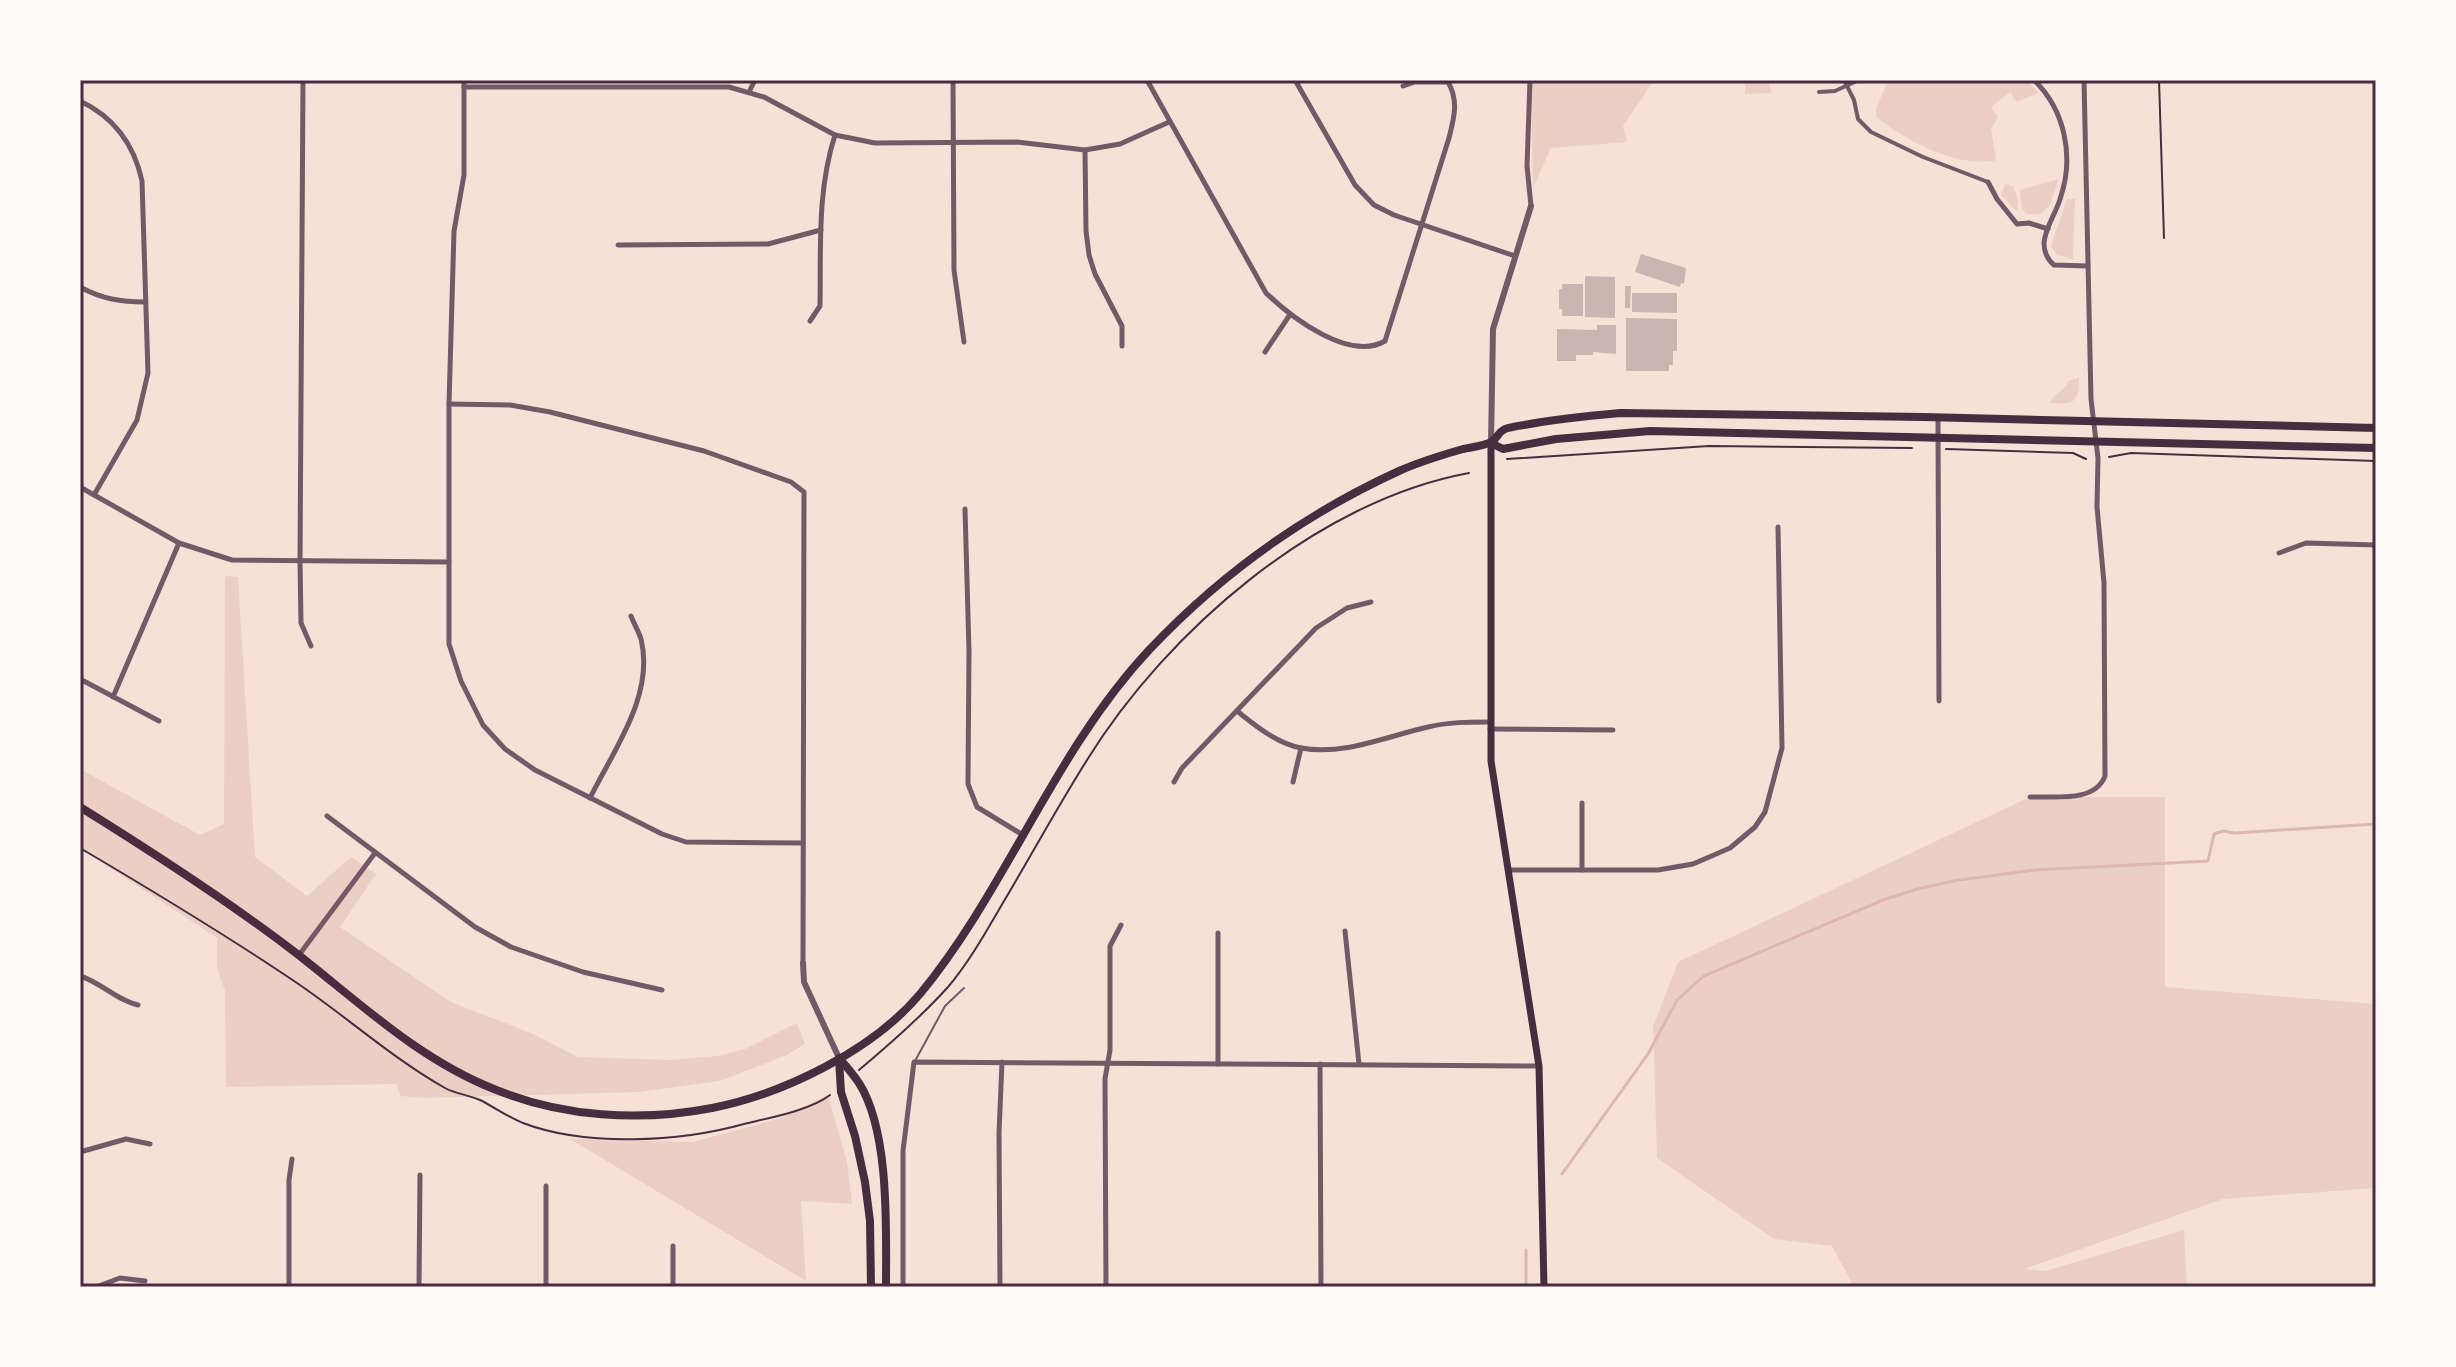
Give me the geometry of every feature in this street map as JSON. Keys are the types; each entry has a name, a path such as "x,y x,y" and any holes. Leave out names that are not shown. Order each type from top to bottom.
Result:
{"main road":[{"path":"80,807 246,916 404,1040 451,1069 496,1090 563,1109 645,1116 695,1111 743,1102 819,1070 895,1019 918,996 959,940 1067,759 1095,717 1148,651 1207,594 1250,559 1293,529 1367,486 1407,467 1491,443 1507,428 1620,413 2376,428"},
{"path":"1491,443 1503,449 1556,439 1650,431 2376,448"},
{"path":"1491,443 1489,726 1492,768 1539,1066 1544,1287"},
{"path":"839,1058 841,1092 865,1182 870,1221 871,1287"},
{"path":"839,1058 860,1085 878,1141 885,1184 886,1287"}],"street":[{"path":"303,80 300,562 301,623 311,646"},
{"path":"749,92 755,80"},
{"path":"953,80 954,270 964,342"},
{"path":"1147,80 1266,293 1289,316 1308,327 1348,344 1368,347 1385,341 1456,108 1455,93 1448,82 1415,82 1403,86"},
{"path":"1295,80 1355,185 1374,205 1394,215 1515,256"},
{"path":"1491,443 1493,329 1531,206 1527,166 1530,80"},
{"path":"1844,80 1854,100 1858,119 1871,132 1923,157 1988,182 2017,224 2029,223 2048,229"},
{"path":"1819,92 1848,87 1859,80"},
{"path":"2034,80 2058,114 2066,141 2065,181 2044,244 2050,262 2060,267 2088,266"},
{"path":"2030,797 2091,793 2101,785 2105,776 2104,583 2093,421 2084,80"},
{"path":"803,843 686,842 662,834 535,770 505,749 483,725 461,681 449,644 449,404 454,231 464,175 464,83 729,87 764,97 835,135 875,143 1017,142 1085,150 1120,144 1169,122"},
{"path":"80,101 95,108 120,130 137,160 142,181 148,373 137,420 94,495"},
{"path":"810,321 820,306 821,189 835,135"},
{"path":"1085,150 1089,255 1095,274 1122,326 1122,346"},
{"path":"618,245 768,244 821,230"},
{"path":"80,287 98,297 120,302 145,302"},
{"path":"1265,352 1289,316"},
{"path":"449,404 510,405 689,447 791,482 804,492 804,982 839,1058"},
{"path":"1938,417 1939,701"},
{"path":"80,487 179,543 232,560 449,562"},
{"path":"965,509 969,651 968,784 977,807 1023,835"},
{"path":"1508,870 1658,870 1693,864 1730,848 1755,827 1765,812 1782,748 1778,527"},
{"path":"113,697 179,543"},
{"path":"2279,553 2306,543 2376,545"},
{"path":"1174,782 1182,768 1316,628 1347,608 1371,602"},
{"path":"590,798 637,705 642,674 641,640 631,616"},
{"path":"80,679 159,721"},
{"path":"1237,711 1264,732 1301,748 1351,747 1444,724 1613,730"},
{"path":"1293,782 1301,748"},
{"path":"1582,803 1582,870"},
{"path":"327,816 475,927 511,947 583,972 662,990"},
{"path":"299,955 375,853"},
{"path":"1106,1287 1105,1079 1110,1050 1110,946 1121,925"},
{"path":"1345,931 1359,1064"},
{"path":"1218,933 1218,1064"},
{"path":"80,976 102,985 122,1001 138,1005"},
{"path":"903,1287 903,1151 914,1062 1539,1066"},
{"path":"1000,1287 1002,1062"},
{"path":"1320,1064 1321,1287"},
{"path":"80,1152 126,1139 150,1144"},
{"path":"289,1287 289,1180 292,1159"},
{"path":"419,1287 420,1175"},
{"path":"546,1186 546,1287"},
{"path":"673,1246 673,1287"},
{"path":"96,1287 120,1278 145,1281"}],"lane":[{"path":"914,1062 945,1006 964,988"}],"path":[{"path":"2159,80 2164,238"},
{"path":"1505,459 1709,446 1938,448 2073,453 2086,459"},
{"path":"2109,457 2131,453 2376,461"}],"shaded area":[{"path":"1531,80 1654,80 1623,126 1627,142 1551,148 1533,188"},
{"path":"1745,80 1767,80 1772,93 1745,94"},
{"path":"1888,80 2026,80 2039,93 2016,102 2010,92 1991,107 1998,117 1991,129 1996,158 1994,161 1978,162 1932,150 1903,136 1877,118 1876,109"},
{"path":"2059,179 2050,205 2041,214 2026,214 2022,208 2020,190"},
{"path":"2005,184 2013,186 2018,200 2017,212 2001,195"},
{"path":"2067,199 2075,199 2073,259 2057,255 2051,246"},
{"path":"2079,378 2074,400 2050,403 2068,381"},
{"path":"225,576 238,577 255,857 307,896 351,857 376,874 340,927 451,1002 531,1033 578,1057 671,1060 717,1056 745,1049 797,1023 805,1044 787,1055 720,1081 639,1092 424,1098 401,1096 396,1084 226,1087 225,990 217,969 217,938 80,848 80,769 200,835 224,824"},
{"path":"2030,797 2165,797 2165,987 2376,1004 2376,1188 2223,1199 2024,1269 2045,1271 2184,1230 2187,1287 1854,1287 1832,1246 1774,1239 1657,1158 1653,1027 1678,962"},
{"path":"828,1095 847,1162 852,1204 801,1201 806,1281 570,1139 693,1142 781,1118"}],"building":[{"path":"1641,254 1686,268 1684,284 1681,283 1680,287 1635,272"},
{"path":"1585,276 1615,277 1615,318 1585,317"},
{"path":"1562,284 1583,284 1583,316 1562,316 1559,289 1562,289"},
{"path":"1625,286 1631,286 1630,308 1625,308"},
{"path":"1632,293 1677,293 1677,313 1632,312"},
{"path":"1626,318 1677,319 1677,351 1673,351 1673,365 1669,365 1669,371 1626,371"},
{"path":"1597,325 1616,325 1616,354 1593,352 1593,355 1576,355 1576,361 1557,361 1557,329 1597,330"}],"waterway":[{"path":"1562,1174 1648,1054 1677,1000 1704,976 1883,900 1921,888 2035,870 2208,861 2214,834 2223,831 2235,833 2376,824"},
{"path":"1526,1250 1526,1287"}]}
